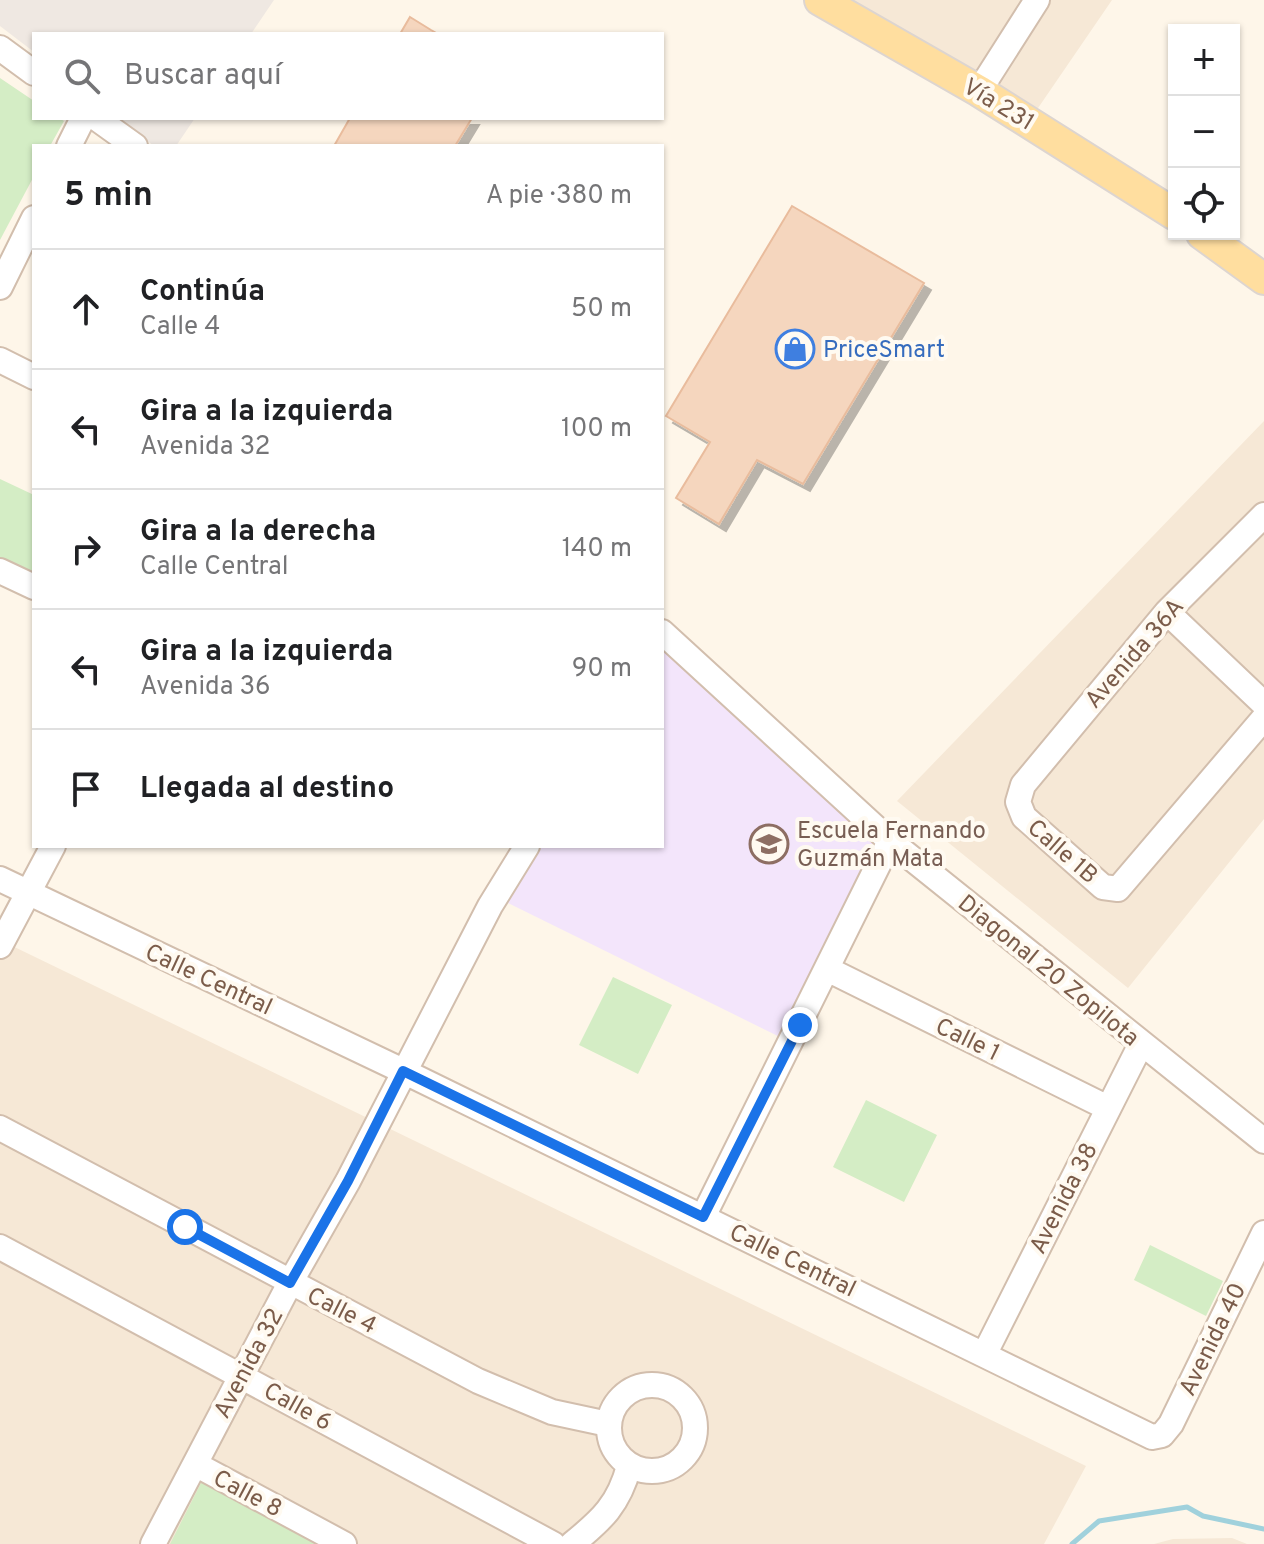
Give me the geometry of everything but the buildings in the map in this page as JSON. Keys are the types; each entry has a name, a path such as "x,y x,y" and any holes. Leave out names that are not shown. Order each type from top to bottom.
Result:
{"main road":[{"name":"Vía 231","path":"820,0 979,91 1168,210"},
{"path":"1210,240 1264,279"}],"street":[{"path":"979,91 1037,0"},
{"path":"0,48 32,72"},
{"path":"70,144 82,120"},
{"path":"99,120 132,144"},
{"path":"0,287 32,222"},
{"path":"0,360 32,376"},
{"name":"Avenida 36A","path":"1018,802 1023,785 1167,612 1264,515"},
{"path":"0,571 32,586"},
{"path":"1167,612 1264,704"},
{"name":"Diagonal 20 Zopilota","path":"664,634 890,841 1264,1141"},
{"name":"Calle 1B","path":"1018,802 1024,817 1087,874 1103,887 1118,889 1264,718"},
{"path":"703,1217 890,841"},
{"path":"0,946 52,848"},
{"name":"Avenida 32","path":"153,1544 290,1283 348,1181 490,906 526,848"},
{"name":"Calle Central","path":"0,879 403,1071 1152,1437"},
{"name":"Calle 1","path":"827,969 1108,1108"},
{"name":"Avenida 38","path":"985,1353 1141,1044"},
{"name":"Calle 4","path":"0,1128 290,1283 524,1402 552,1412 608,1424"},
{"name":"Avenida 40","path":"1152,1437 1162,1435 1171,1424 1264,1233"},
{"name":"Calle 6","path":"0,1247 553,1544"},
{"path":"656,1385 682,1397 690,1408 694,1435 690,1449 681,1460 656,1472 642,1471 629,1466 617,1455 610,1440 608,1424 619,1399 642,1386 656,1385"},
{"name":"Calle 8","path":"195,1464 344,1544"},
{"path":"572,1544 613,1506 623,1489 629,1466"}],"shaded area":[{"path":"0,0 274,0 252,32 32,32 32,50 0,26"},
{"path":"852,0 1112,0 1036,111"},
{"path":"121,120 194,120 177,144 151,144"},
{"path":"1264,421 1264,819 1128,988 897,801"},
{"name":"Escuela Fernando Guzmán Mata","path":"664,649 876,842 782,1038 508,903 541,848 664,848"},
{"path":"0,940 1086,1466 1044,1544 0,1544"},
{"path":"1232,1538 1247,1544 1154,1544 1173,1539"}],"green space":[{"path":"0,78 32,100 32,120 64,121 51,144 32,144 32,180 0,240"},
{"path":"0,479 32,494 32,581 0,565"},
{"path":"613,977 672,1005 638,1074 579,1045"},
{"path":"866,1100 937,1135 904,1202 833,1167"},
{"path":"1150,1245 1223,1281 1206,1316 1134,1280"},
{"path":"202,1481 322,1544 170,1544"}],"waterway":[{"path":"1072,1544 1099,1521 1187,1507 1203,1516 1264,1529"}],"place":[{"name":"PriceSmart","path":"795,349"},
{"name":"Escuela Fernando Guzmán Mata","path":"769,844"}],"route":[{"path":"185,1227 290,1283 348,1181 403,1071 703,1217 800,1025"}]}
